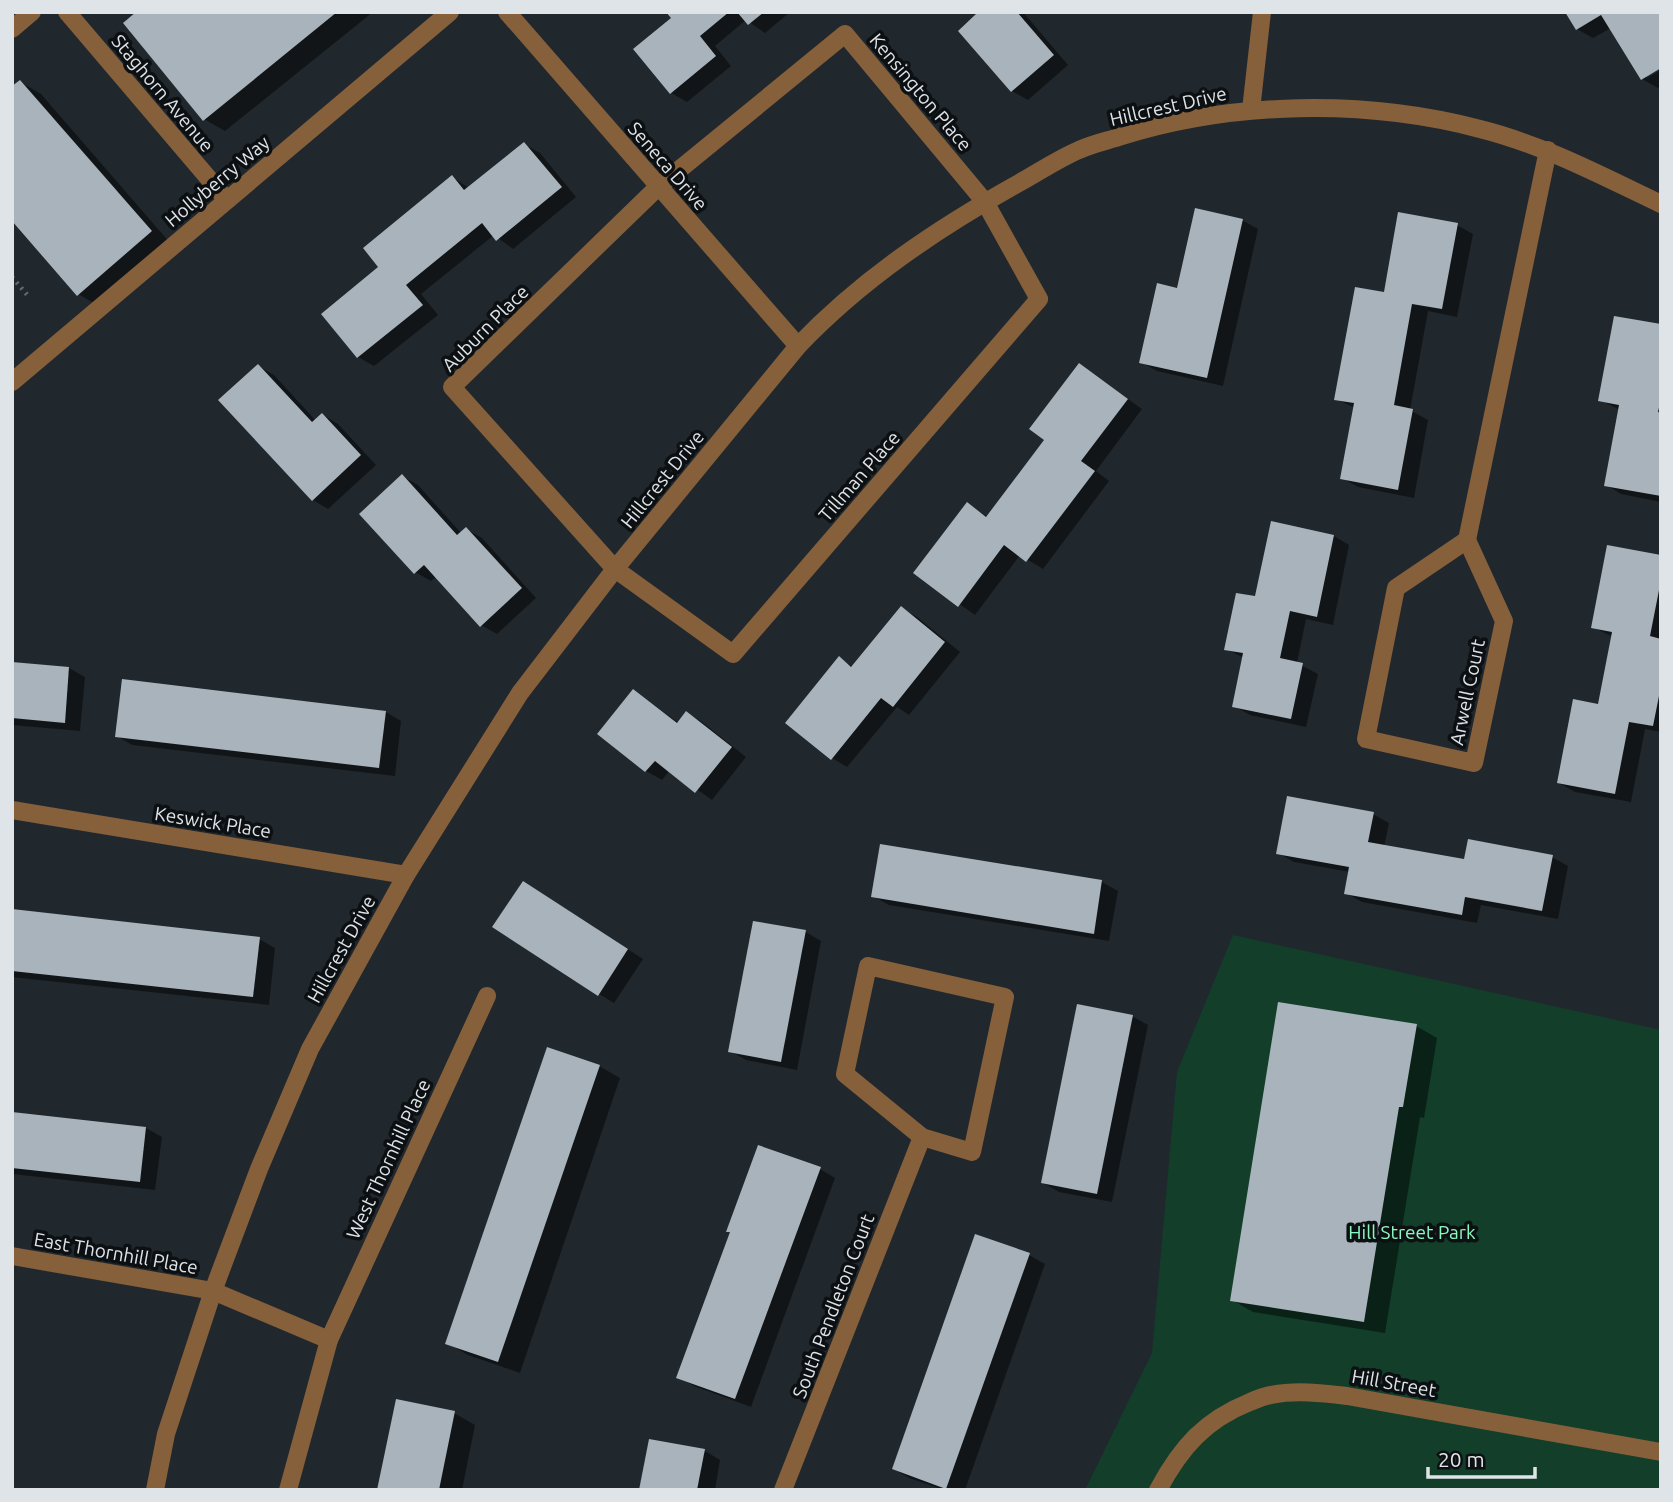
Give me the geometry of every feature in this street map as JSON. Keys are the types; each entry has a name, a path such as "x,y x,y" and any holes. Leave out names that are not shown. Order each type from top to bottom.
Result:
{"street":[{"path":"12,29 32,12"},
{"name":"Staghorn Avenue","path":"67,12 227,200"},
{"name":"Hollyberry Way","path":"12,382 450,12"},
{"name":"Seneca Drive","path":"507,12 798,346"},
{"path":"1251,110 1262,12"},
{"name":"Kensington Place","path":"658,187 845,34 985,202"},
{"name":"Hillcrest Drive","path":"155,1490 166,1434 213,1291 259,1169 310,1049 406,875 520,693 615,569 798,346 830,312 910,249 985,202 1080,150 1146,128 1251,110 1326,109 1401,113 1480,128 1548,149 1661,204"},
{"path":"1467,540 1548,149"},
{"name":"Auburn Place","path":"615,569 452,387 658,187"},
{"name":"Tillman Place","path":"615,569 733,654 1039,299 985,202"},
{"name":"Arwell Court","path":"1467,540 1504,621 1474,762 1366,739 1396,588 1467,540"},
{"name":"Keswick Place","path":"12,810 406,875"},
{"path":"867,966 1005,997 972,1152 922,1137 845,1074 867,966"},
{"name":"West Thornhill Place","path":"288,1490 328,1340 486,996"},
{"name":"South Pendleton Court","path":"783,1490 922,1137"},
{"name":"East Thornhill Place","path":"12,1256 213,1291"},
{"path":"213,1291 328,1340"},
{"name":"Hill Street","path":"1158,1490 1192,1437 1229,1410 1269,1395 1311,1392 1347,1396 1661,1452"}],"path":[{"path":"12,277 29,297"}],"green space":[{"name":"Hill Street Park","path":"1233,935 1661,1030 1661,1490 1085,1490 1152,1353 1177,1072"}],"building":[{"path":"136,12 337,12 203,121 123,23"},
{"path":"666,12 729,12 700,36 716,56 670,94 633,49 671,18"},
{"path":"737,12 764,12 748,25"},
{"path":"974,12 1017,12 1054,55 1011,92 958,31 976,14"},
{"path":"1565,12 1661,12 1661,68 1641,80 1601,15 1576,30"},
{"path":"20,80 152,231 77,296 12,221 12,86"},
{"path":"524,142 562,187 496,241 482,223 406,285 423,305 357,358 321,314 378,267 363,248 452,175 464,190"},
{"path":"1195,208 1243,219 1207,378 1139,363 1157,283 1177,288"},
{"path":"1398,212 1458,223 1442,309 1412,304 1394,405 1413,409 1398,490 1340,479 1354,403 1334,400 1355,287 1384,292"},
{"path":"1614,316 1661,324 1661,398 1658,412 1661,413 1661,496 1604,486 1619,405 1598,401"},
{"path":"1079,363 1128,399 1081,461 1095,471 1026,562 1004,545 958,607 913,573 967,502 986,517 1044,440 1029,429"},
{"path":"258,364 312,422 322,413 361,455 312,501 218,400"},
{"path":"402,474 457,535 466,527 522,588 480,627 424,565 414,574 359,514"},
{"path":"1271,521 1334,535 1317,617 1290,611 1280,658 1303,663 1291,719 1232,707 1243,653 1224,650 1236,593 1255,596"},
{"path":"1607,545 1661,555 1661,580 1650,636 1661,639 1661,686 1653,726 1629,722 1615,794 1557,783 1573,699 1598,704 1612,632 1591,628"},
{"path":"901,606 945,642 893,707 881,698 831,760 785,723 839,656 851,667"},
{"path":"12,662 69,667 65,723 12,718"},
{"path":"122,679 386,711 379,768 115,737"},
{"path":"633,689 677,723 686,711 732,747 695,793 655,761 645,772 597,734"},
{"path":"1287,796 1374,812 1368,842 1464,859 1468,839 1553,855 1542,911 1465,897 1462,915 1344,894 1349,867 1276,854"},
{"path":"880,844 1102,880 1094,934 871,897"},
{"path":"523,881 628,949 598,996 492,927"},
{"path":"12,909 260,937 253,997 12,971"},
{"path":"753,921 806,930 781,1062 728,1052"},
{"path":"1278,1002 1417,1024 1403,1107 1399,1107 1364,1322 1230,1301"},
{"path":"1077,1004 1133,1015 1097,1194 1041,1183"},
{"path":"547,1047 600,1065 498,1362 445,1344"},
{"path":"12,1112 146,1127 140,1182 12,1168"},
{"path":"758,1145 821,1167 735,1399 676,1378 730,1232 726,1232"},
{"path":"975,1234 1030,1253 946,1489 892,1469"},
{"path":"396,1399 455,1411 439,1490 377,1490"},
{"path":"649,1439 705,1449 697,1490 639,1490"}]}
